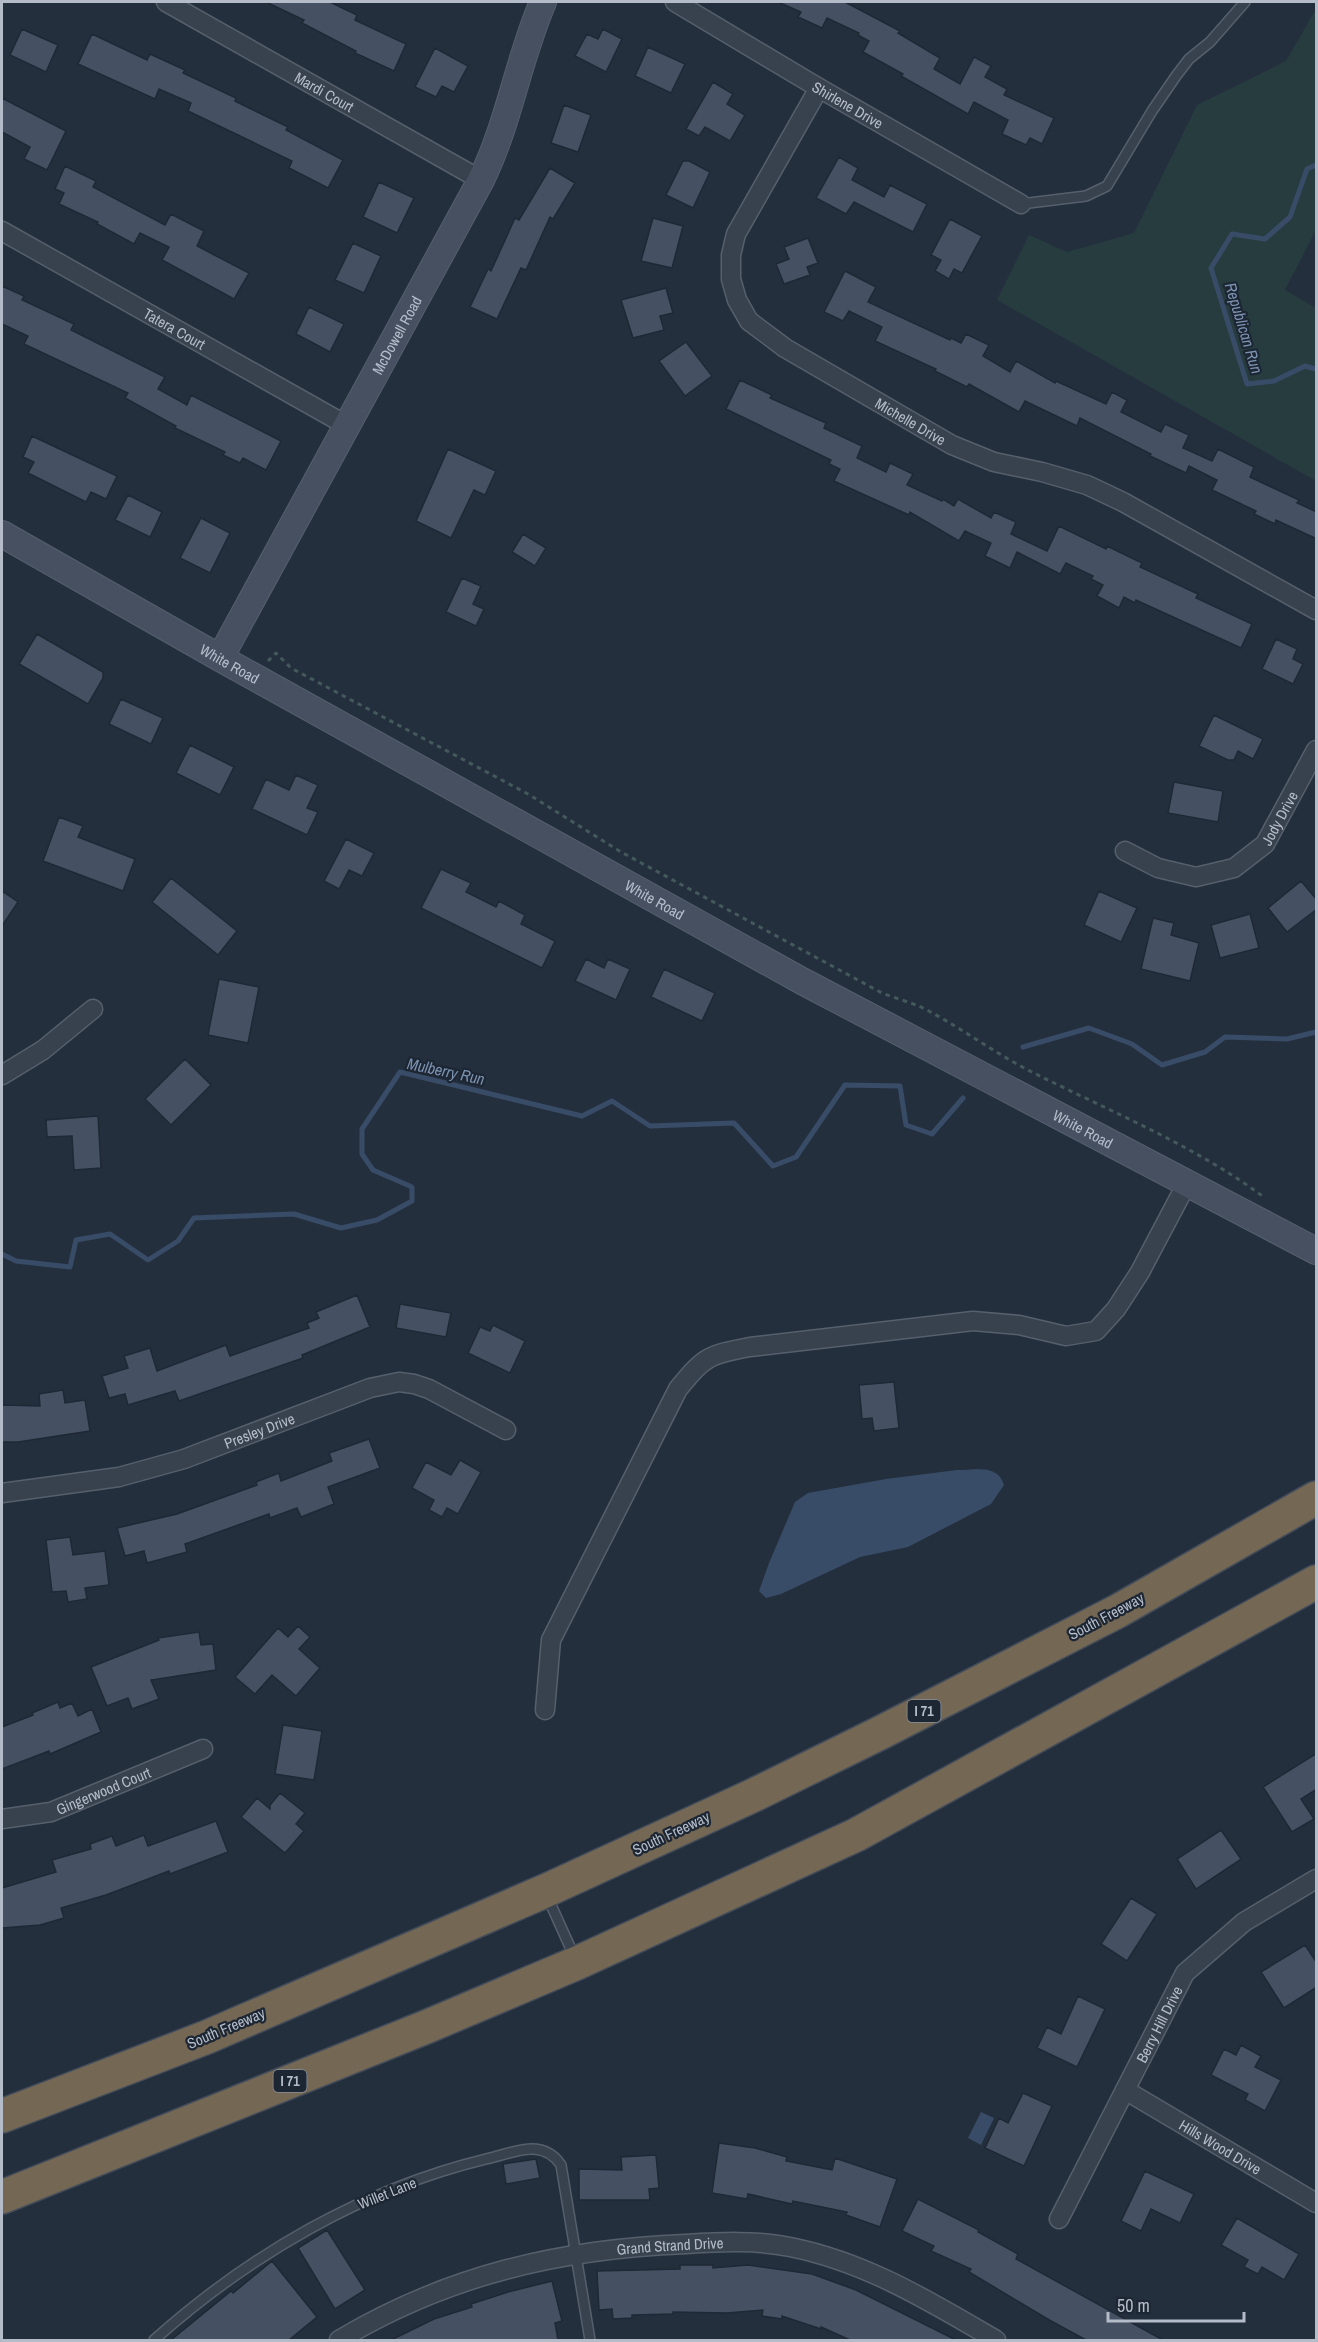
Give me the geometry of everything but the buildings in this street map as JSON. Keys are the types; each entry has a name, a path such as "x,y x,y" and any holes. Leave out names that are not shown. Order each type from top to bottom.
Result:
{"highway":[{"name":"South Freeway","path":"2,2116 207,2037 545,1892 754,1795 1118,1611 1317,1498"},
{"name":"I 71","path":"2,2197 426,2027 577,1963 856,1835 1317,1582"}],"street":[{"name":"Mardi Court","path":"166,2 481,180"},
{"name":"McDowell Road","path":"220,658 481,180 502,131 529,38 543,2"},
{"name":"Shirlene Drive","path":"675,2 1021,204"},
{"name":"Michelle Drive","path":"819,88 736,234 731,255 731,279 737,300 748,321 785,348 952,445 994,462 1042,472 1087,485 1123,502 1317,610"},
{"name":"Tatera Court","path":"2,231 346,425"},
{"name":"White Road","path":"2,534 253,677 802,981 1317,1251"},
{"name":"Jody Drive","path":"1125,851 1158,868 1196,877 1234,868 1265,844 1317,750"},
{"path":"2,1075 43,1050 93,1009"},
{"path":"545,1710 551,1640 678,1389 698,1364 716,1354 750,1347 973,1321 1019,1325 1066,1336 1096,1331 1116,1309 1140,1272 1187,1183"},
{"name":"Presley Drive","path":"2,1493 119,1477 184,1459 370,1388 399,1382 429,1389 506,1431"},
{"name":"Gingerwood Court","path":"2,1819 51,1812 203,1749"},
{"name":"Berry Hill Drive","path":"1059,2219 1185,1973 1244,1922 1317,1879"},
{"name":"Hills Wood Drive","path":"1125,2090 1317,2203"},
{"name":"Grand Strand Drive","path":"339,2340 411,2303 467,2280 523,2264 637,2246 718,2242 790,2247 861,2268 895,2282 996,2340"}],"lane":[{"path":"1021,204 1086,196 1107,186 1152,111 1182,67 1200,47 1210,42 1245,2"},
{"path":"545,1892 577,1963"},
{"name":"Willet Lane","path":"154,2340 224,2282 272,2251 334,2216 395,2189 457,2166 536,2148 547,2151 561,2164 590,2340"}],"path":[{"path":"253,677 276,653 291,668 528,794 621,852 882,993 921,1007 1031,1071 1212,1162 1235,1175 1268,1200"}],"green space":[{"path":"1316,9 1316,230 1285,290 1316,308 1316,481 997,300 1029,235 1067,252 1134,233 1197,105 1286,61"}],"water":[{"path":"957,1470 992,1471 1001,1478 1004,1485 991,1504 908,1547 860,1557 781,1594 766,1598 759,1591 795,1502 808,1493 886,1479"},
{"path":"981,2112 994,2118 981,2145 968,2138"}],"waterway":[{"name":"Republican Run","path":"1316,165 1307,169 1290,217 1265,239 1232,234 1211,268 1247,384 1274,381 1305,366 1316,369"},
{"name":"Mulberry Run","path":"1023,1047 1089,1028 1132,1044 1162,1065 1205,1052 1225,1037 1287,1039 1316,1032"},
{"name":"Mulberry Run","path":"2,1254 16,1261 70,1267 76,1240 110,1234 148,1260 178,1241 194,1218 294,1214 341,1228 377,1220 412,1201 412,1187 373,1170 362,1154 362,1129 400,1072 582,1116 612,1101 650,1126 734,1123 773,1166 796,1157 845,1085 900,1086 906,1125 932,1134 963,1098"}]}
